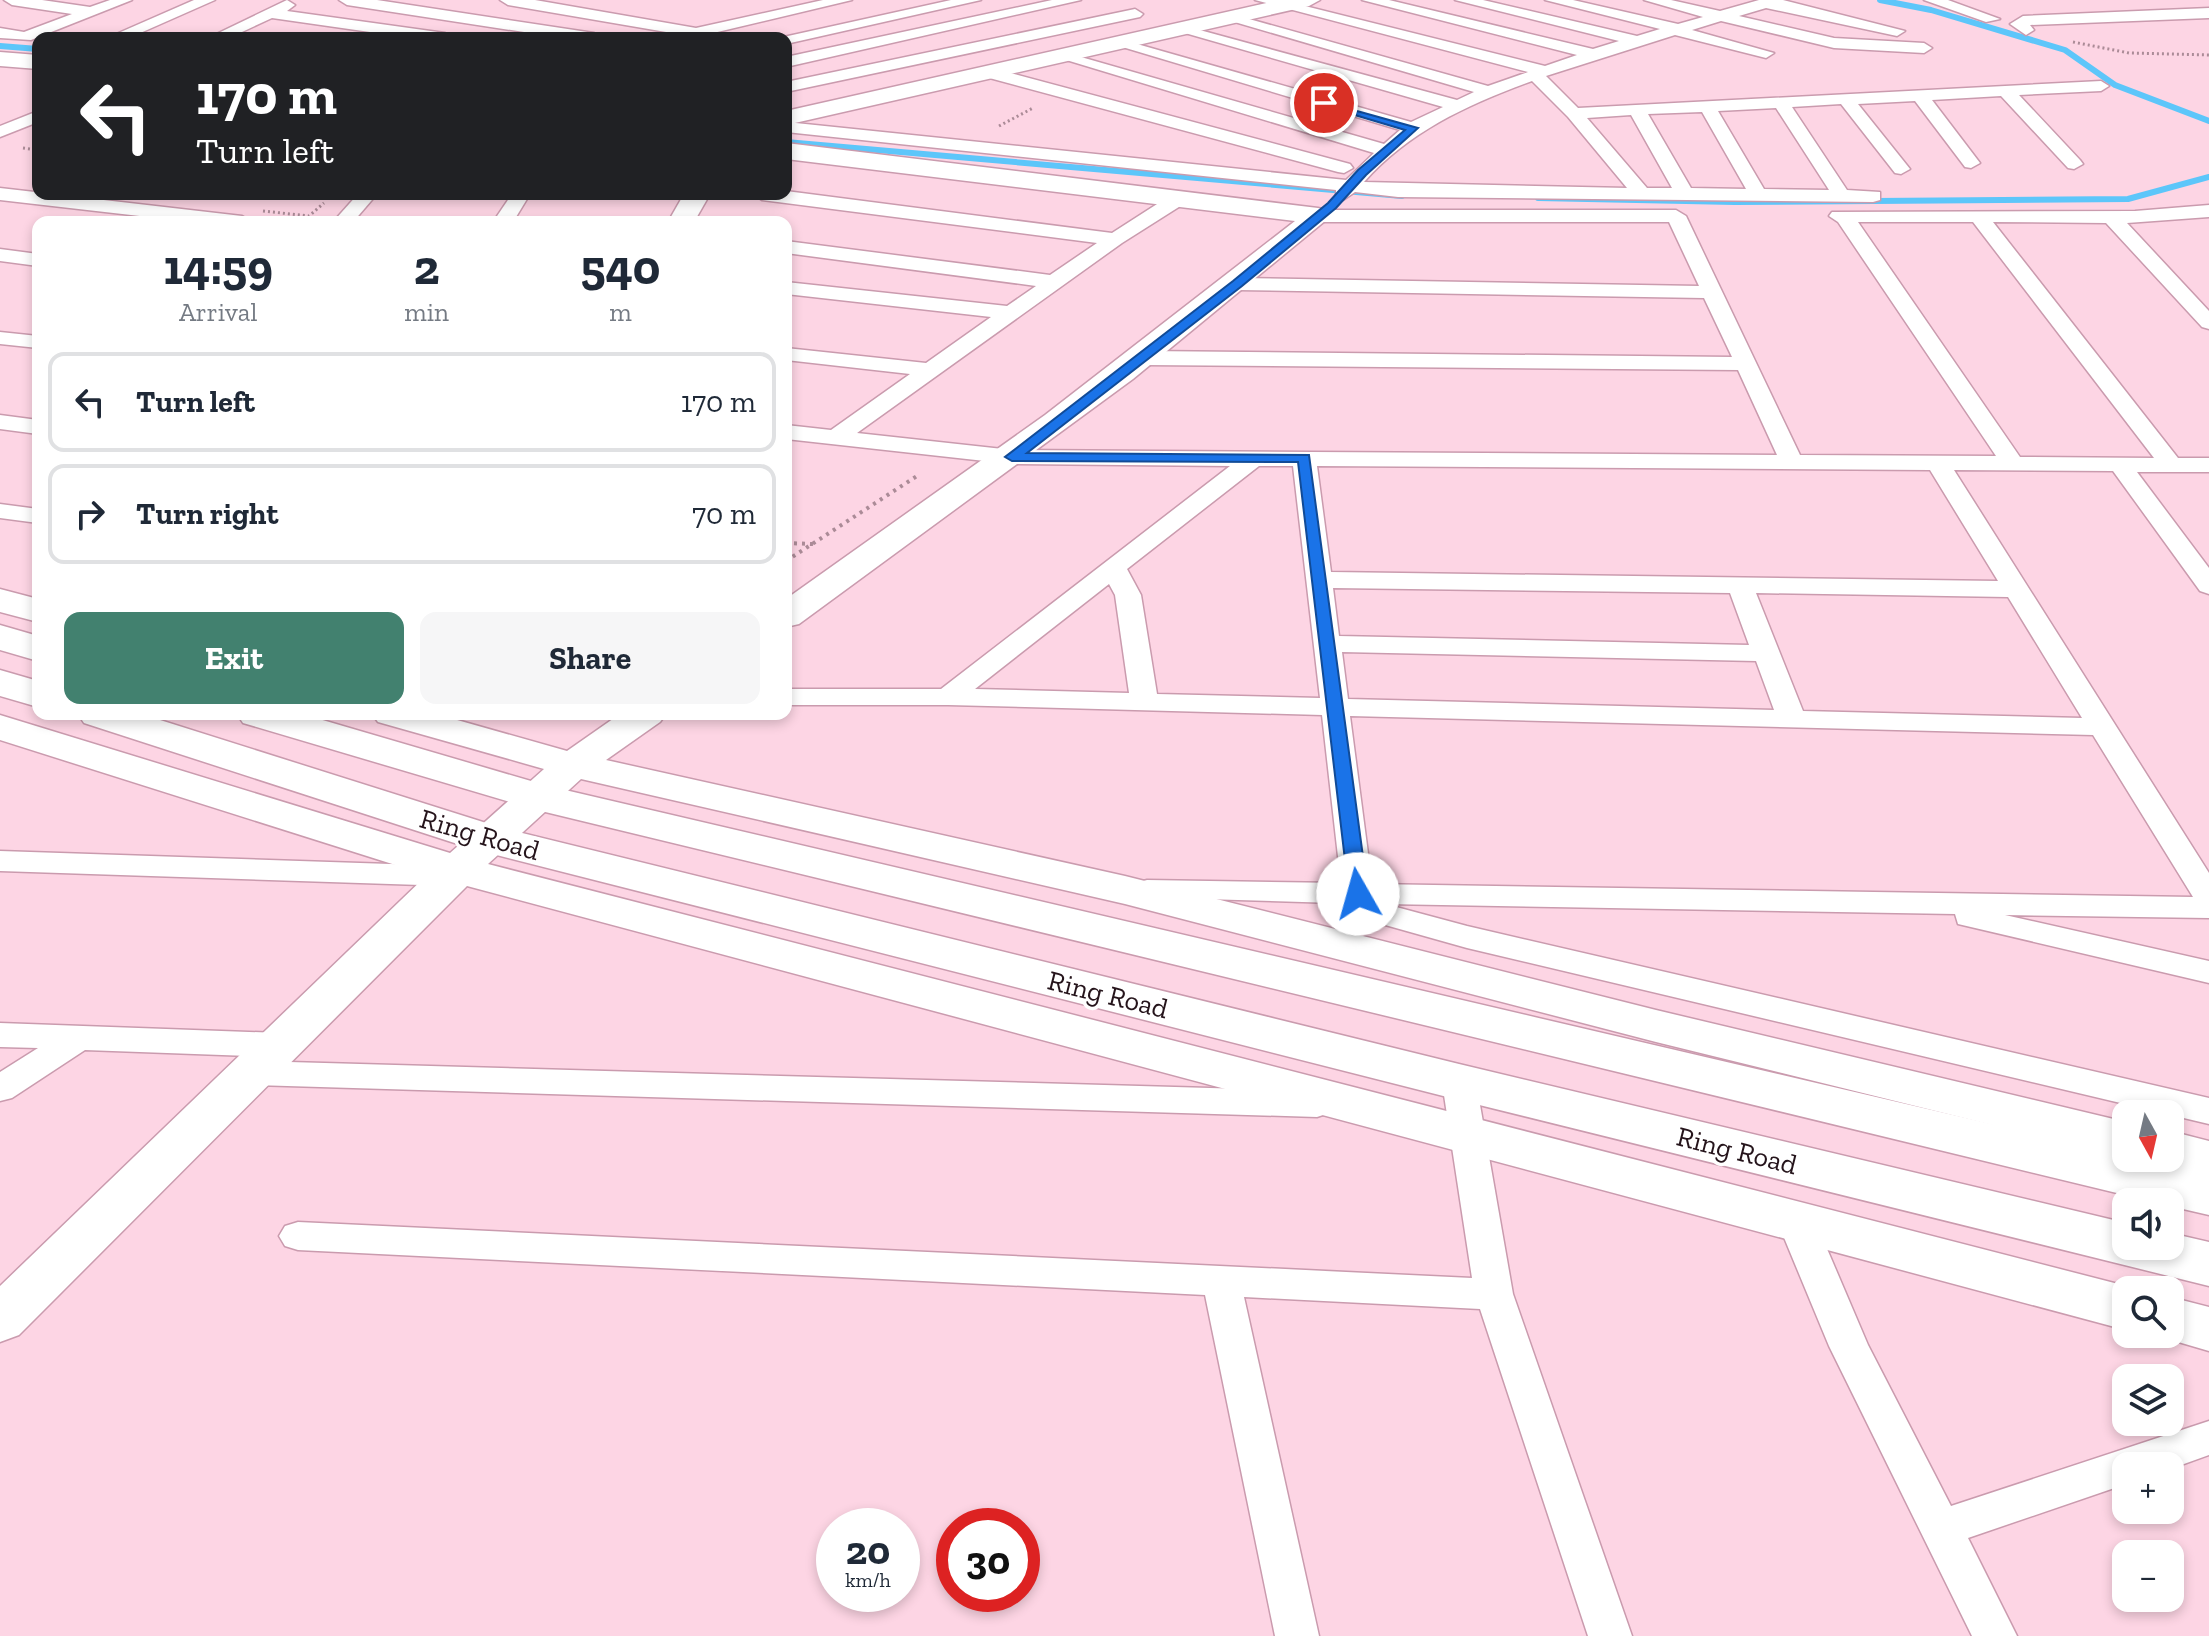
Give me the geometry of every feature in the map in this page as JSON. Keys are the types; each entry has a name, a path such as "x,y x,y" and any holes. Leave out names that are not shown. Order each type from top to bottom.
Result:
{"highway":[{"path":"0,637 32,647"},
{"path":"0,682 32,693"},
{"name":"Ring Road","path":"114,720 466,862 1459,1082 2112,1241"},
{"name":"Ring Road","path":"278,720 537,797 2209,1195"},
{"path":"2184,1258 2209,1264"}],"street":[{"path":"12,0 92,13"},
{"path":"39,32 124,0"},
{"path":"116,32 207,0"},
{"path":"230,32 299,0"},
{"path":"347,0 555,32"},
{"path":"508,0 695,32 844,0"},
{"path":"792,38 973,0"},
{"path":"792,61 1075,0 1135,14 1459,106"},
{"path":"792,117 1229,18 1274,3 1309,0"},
{"path":"1370,0 1594,54"},
{"path":"1463,0 1638,42"},
{"path":"1553,0 1766,53"},
{"path":"1652,0 1834,43 1920,42 1767,3 1738,0"},
{"path":"1932,0 1992,19"},
{"path":"2099,0 2131,15"},
{"path":"1274,3 1540,73 1643,195"},
{"path":"792,612 1012,457 1145,358 1325,211 1413,128 1489,91 1594,54 1767,3"},
{"path":"269,13 403,32"},
{"path":"2026,30 2018,24 2023,21 2209,13"},
{"path":"792,89 1135,14"},
{"path":"1229,18 1489,91"},
{"path":"42,31 52,32"},
{"path":"0,33 25,37 32,35"},
{"path":"1117,43 1413,128"},
{"path":"1061,56 1387,151"},
{"path":"3,60 32,62"},
{"path":"988,72 1354,182 1398,191 1759,196 1979,217 2111,217 2209,211"},
{"path":"1574,113 2101,86"},
{"path":"792,91 848,103"},
{"path":"2006,91 2074,164"},
{"path":"1920,96 1971,163"},
{"path":"1846,99 1901,169"},
{"path":"1781,103 1843,206 2011,461"},
{"path":"1707,106 1759,196"},
{"path":"1637,110 1686,196"},
{"path":"0,132 32,119"},
{"path":"792,128 1354,182"},
{"path":"792,152 1175,201 1325,211 1684,216 1712,292 1791,460"},
{"path":"0,194 32,198"},
{"path":"1814,216 1873,196"},
{"path":"792,198 1115,239"},
{"path":"52,200 190,216"},
{"path":"348,216 363,200"},
{"path":"835,438 1115,239 1175,201"},
{"path":"1979,217 2171,464"},
{"path":"2111,217 2205,314"},
{"path":"792,248 1054,282"},
{"path":"0,255 32,259"},
{"path":"1238,284 1712,292"},
{"path":"792,289 1010,313"},
{"path":"0,338 32,341"},
{"path":"792,355 930,370"},
{"path":"1145,358 1746,364"},
{"path":"0,422 32,426"},
{"path":"792,433 1012,457 2011,461 2209,465"},
{"path":"948,697 1115,570 1254,458"},
{"path":"1304,458 1358,894"},
{"path":"1936,461 2209,898"},
{"path":"2119,463 2209,586"},
{"path":"0,511 32,515"},
{"path":"1115,570 1128,595 1144,702"},
{"path":"1319,580 2017,589"},
{"path":"1740,586 1792,719"},
{"path":"1328,644 1766,653"},
{"path":"792,697 948,697 2105,727"},
{"path":"421,720 573,765 1125,890 1671,1030 2112,1137"},
{"path":"0,1320 466,862 573,765 637,720"},
{"path":"0,727 466,862 1470,1136 2112,1304"},
{"path":"0,861 466,862"},
{"path":"1125,890 2209,908"},
{"path":"1309,893 1467,937 2209,1111"},
{"path":"1908,903 2209,972"},
{"path":"0,1035 80,1037 265,1059 1359,1105"},
{"path":"1,1087 80,1037"},
{"path":"1459,1082 1494,1294 1610,1636"},
{"path":"2184,1154 2209,1160"},
{"path":"1797,1223 1849,1346 1995,1636"},
{"path":"298,1236 1494,1294"},
{"path":"1221,1280 1297,1636"},
{"path":"2184,1323 2209,1329"},
{"path":"1941,1528 2209,1438"}],"path":[{"path":"2026,30 2099,50 2209,55"},
{"path":"992,130 1042,103"},
{"path":"792,557 920,474"},
{"path":"792,543 813,544"}],"waterway":[{"path":"1880,0 1931,10 2065,50 2115,85 2209,121"},
{"path":"0,46 32,49"},
{"path":"792,143 1402,196"},
{"path":"1538,198 1735,202 2128,199 2209,177"}],"route":[{"path":"1324,103 1413,128 1362,173 1332,206 1238,284 1012,457 1304,458 1358,894"}]}
